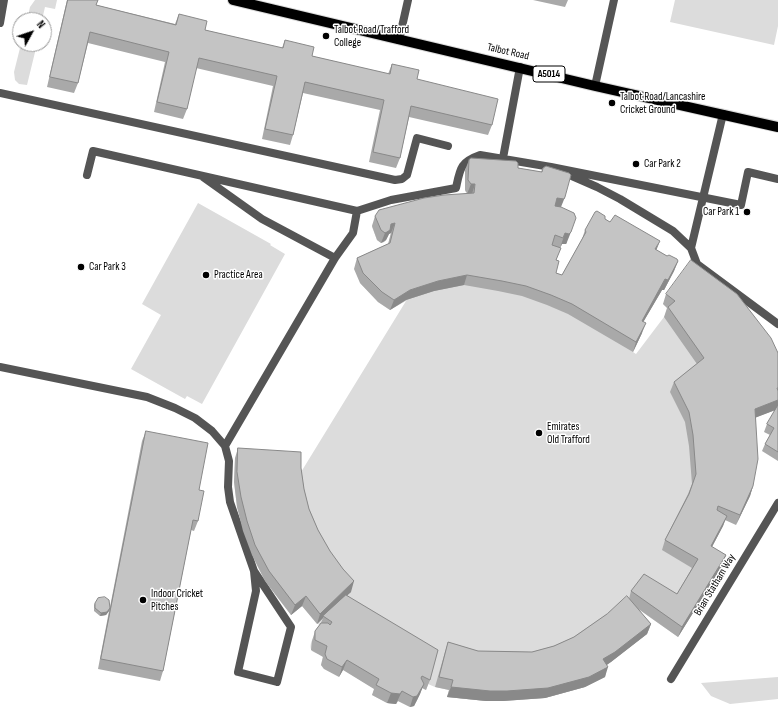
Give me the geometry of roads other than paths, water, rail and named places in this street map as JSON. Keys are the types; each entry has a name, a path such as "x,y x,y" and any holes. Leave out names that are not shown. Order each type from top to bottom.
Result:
{"main road":[{"name":"Talbot Road","path":"233,0 595,86 778,127"}],"street":[{"path":"0,23 4,0"},
{"path":"400,40 408,0"},
{"path":"595,86 614,0"},
{"path":"503,158 520,67"},
{"path":"0,93 395,180 402,179 407,175 417,138 448,146"},
{"path":"691,248 723,114"},
{"path":"87,174 92,151 357,211 391,200 456,188 460,168 469,159 480,155 551,167 741,205 748,172 778,179"},
{"path":"551,167 597,187 641,210 672,231 691,248 697,264 778,324"},
{"path":"200,175 262,219 335,258"},
{"path":"225,446 335,258 353,234 357,211"},
{"path":"0,367 147,397 195,418 212,431 225,446 229,461 228,487 230,502 254,571 256,591 238,672 277,682 291,627 254,571"},
{"name":"Brian Statham Way","path":"671,679 778,503"}],"place":[{"name":"Talbot Road/Trafford College","path":"326,36"},
{"name":"Talbot Road/Lancashire Cricket Ground","path":"612,103"},
{"name":"Car Park 2","path":"636,164"},
{"name":"Car Park 1","path":"747,212"},
{"name":"Car Park 3","path":"81,267"},
{"name":"Practice Area","path":"206,275"},
{"name":"Emirates Old Trafford","path":"539,433"},
{"name":"Indoor Cricket Pitches","path":"143,600"}]}
